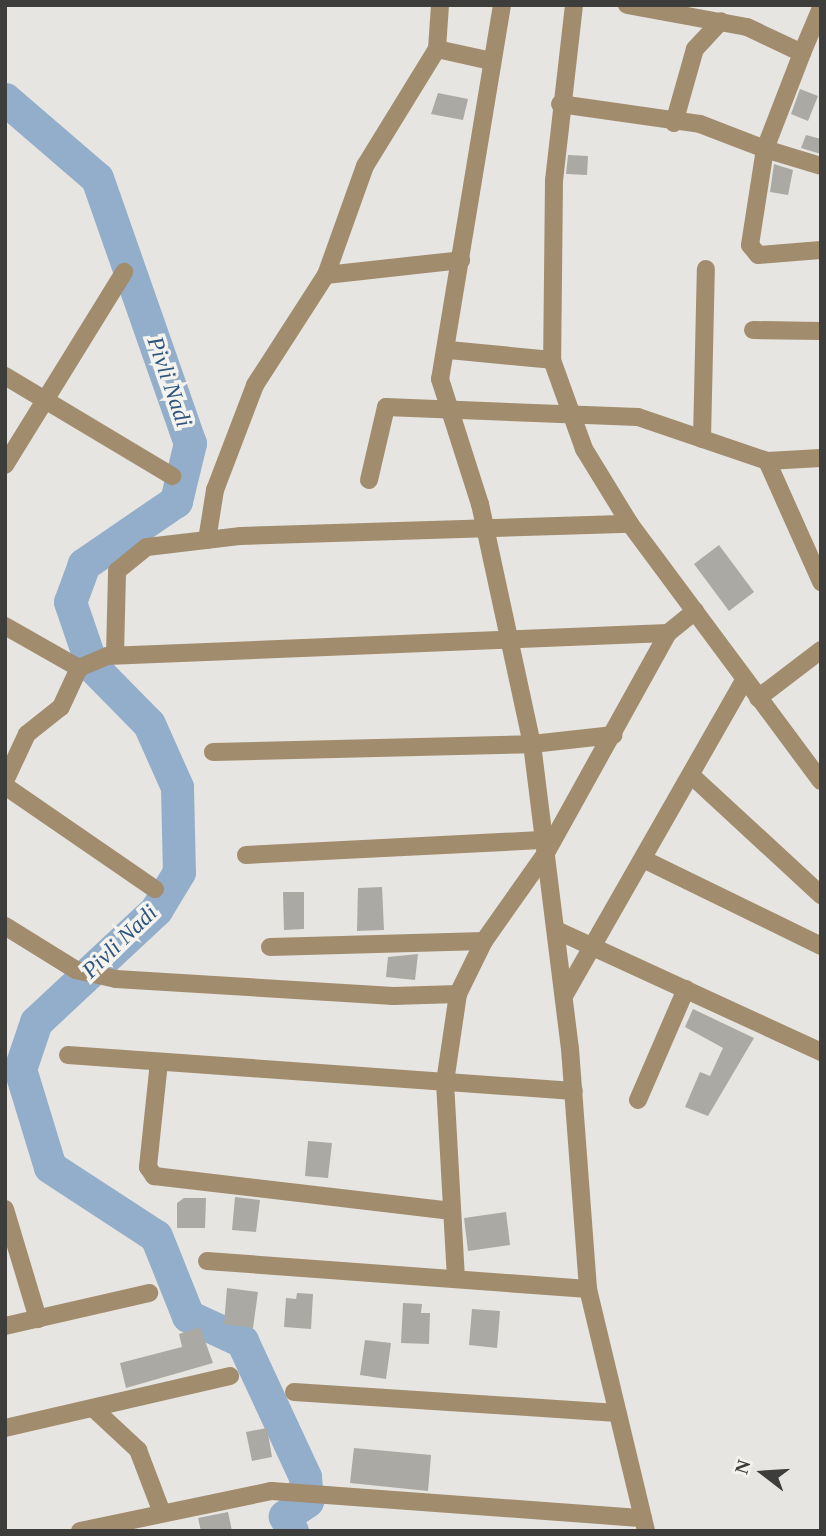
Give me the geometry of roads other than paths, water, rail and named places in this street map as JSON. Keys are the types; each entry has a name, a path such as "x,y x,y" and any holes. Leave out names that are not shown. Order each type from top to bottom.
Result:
{"street":[{"path":"206,540 215,490 255,385 326,275 365,166 437,49 440,5"},
{"path":"80,1531 272,1491 645,1525 588,1289 564,996 532,744 484,530 459,438 446,413 440,379 449,350 491,61 502,5"},
{"path":"574,5 560,104 552,360 569,416 629,524 821,781"},
{"path":"626,5 721,21 802,53"},
{"path":"821,8 765,149 752,252 821,250"},
{"path":"674,123 695,49 721,21"},
{"path":"437,49 491,61"},
{"path":"560,104 674,123 700,124 765,149 821,166"},
{"path":"326,275 461,260"},
{"path":"702,439 706,269"},
{"path":"5,465 124,272"},
{"path":"753,330 821,331"},
{"path":"449,350 552,360"},
{"path":"5,376 172,476"},
{"path":"369,480 384,408 446,413 638,417 767,461 821,457"},
{"path":"767,461 821,582"},
{"path":"111,655 115,580 123,562 147,547 206,540 629,524"},
{"path":"456,1279 445,1082 457,994 484,941 614,735 668,633 695,611"},
{"path":"5,626 83,664 111,655 508,642 668,633"},
{"path":"758,698 821,650"},
{"path":"83,664 61,707 27,734 5,783 155,889"},
{"path":"564,996 745,679"},
{"path":"213,752 532,744 614,735"},
{"path":"692,776 821,895"},
{"path":"246,855 546,846"},
{"path":"643,859 821,946"},
{"path":"5,926 76,970 116,979 393,996 457,994"},
{"path":"556,930 821,1052"},
{"path":"270,947 484,941"},
{"path":"638,1100 686,989"},
{"path":"68,1055 573,1091"},
{"path":"159,1062 148,1167 154,1176 452,1210"},
{"path":"5,1209 38,1319"},
{"path":"206,1261 588,1289"},
{"path":"5,1326 149,1293"},
{"path":"5,1428 230,1376"},
{"path":"295,1392 617,1413"},
{"path":"93,1408 138,1450 162,1513"}],"waterway":[{"name":"Pivli Nadi","path":"5,99 97,178 190,443 176,501 84,564 70,602 92,666 149,724 177,787 179,872 156,910 36,1022 20,1069 50,1167 156,1236 188,1316 242,1341 305,1477 307,1501 285,1516 292,1531"}]}
